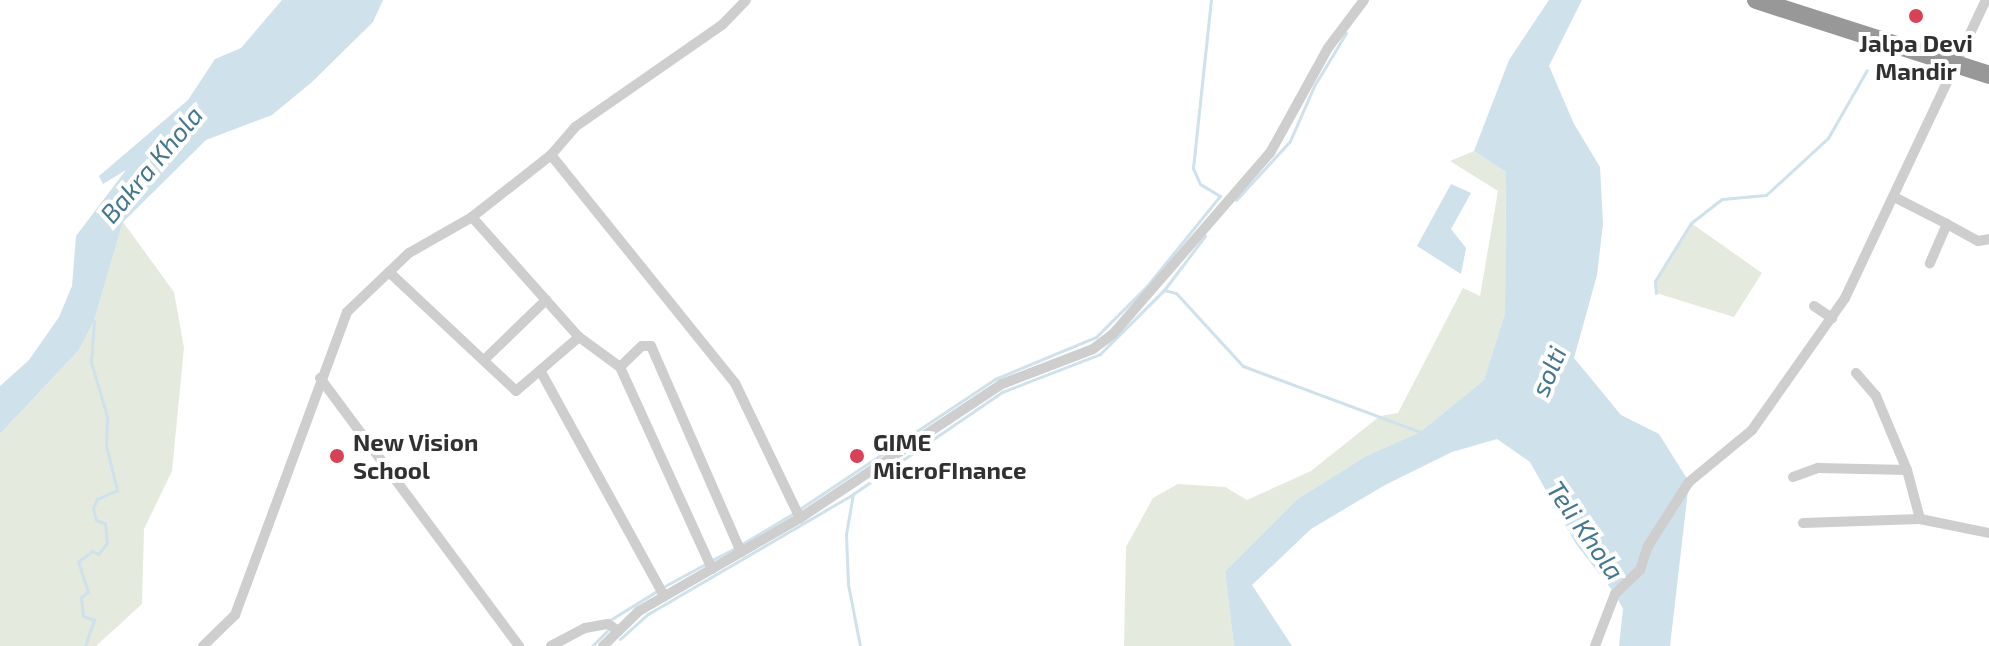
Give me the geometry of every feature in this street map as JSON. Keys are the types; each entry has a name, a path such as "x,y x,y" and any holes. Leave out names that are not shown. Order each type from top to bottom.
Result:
{"highway":[{"path":"1756,0 1989,75"}],"street":[{"path":"203,646 235,615 320,378 347,312 409,253 472,217 551,155 575,127 723,24 746,0"},
{"path":"603,646 617,630 664,596 800,518 1002,384 1093,349 1113,334 1270,153 1328,48 1364,0"},
{"path":"1595,646 1615,594 1640,570 1648,546 1689,482 1752,430 1832,318 1896,198 1986,0"},
{"path":"551,155 735,383 800,518"},
{"path":"1896,198 1978,241 1989,239"},
{"path":"472,217 579,337 620,367 712,569"},
{"path":"1930,263 1947,224"},
{"path":"389,272 516,391 579,337"},
{"path":"485,359 546,300"},
{"path":"1814,306 1832,318"},
{"path":"620,367 642,346 651,346 741,552"},
{"path":"541,372 664,596"},
{"path":"1856,373 1876,396 1907,470 1920,519"},
{"path":"320,378 519,646"},
{"path":"1793,477 1818,468 1907,470"},
{"path":"1803,523 1920,519 1989,533"},
{"path":"551,646 585,628 608,624 617,630"}],"shaded area":[{"path":"1474,151 1506,172 1505,313 1484,380 1420,432 1366,456 1296,500 1225,571 1234,646 1124,646 1126,547 1153,498 1178,484 1225,487 1247,500 1311,471 1380,416 1398,413 1463,288 1480,296 1498,191 1450,161"},
{"path":"123,222 174,292 184,348 172,471 144,529 142,604 96,646 0,646 0,434 79,350 94,321"},
{"path":"1691,223 1762,273 1734,317 1656,293 1655,281"}],"water":[{"name":"Bakra Khola","path":"282,0 383,0 373,22 312,82 272,115 206,140 123,222 94,321 79,350 0,434 0,386 29,360 59,317 72,286 76,236 126,170 103,184 99,176 188,100 215,59 241,48"},
{"path":"1549,0 1582,0 1549,66 1574,124 1600,167 1603,224 1597,275 1574,358 1621,415 1659,434 1689,482 1670,646 1619,646 1623,609 1615,594 1576,544 1530,462 1497,439 1452,452 1385,485 1311,529 1252,585 1292,646 1234,646 1225,571 1296,500 1366,456 1420,432 1484,380 1505,313 1506,172 1474,151 1509,60"},
{"path":"1451,184 1471,193 1451,229 1466,248 1461,274 1417,246"}],"waterway":[{"path":"798,510 995,379 1096,337 1147,286 1220,196 1200,184 1193,168 1211,0"},
{"path":"1236,200 1290,141 1314,86 1346,33"},
{"path":"1656,293 1655,281 1691,223 1722,199 1766,195 1828,138 1867,70"},
{"path":"1164,290 1205,236"},
{"path":"860,646 848,584 846,534 853,494 1002,392 1100,354 1164,290 1176,293 1243,366 1420,432"},
{"path":"85,646 94,620 83,616 81,597 88,592 78,562 92,551 98,554 107,543 105,523 96,520 93,508 97,499 117,490 106,446 107,416 91,362 94,321"},
{"path":"620,639 648,614 853,494"},
{"path":"742,544 794,513"},
{"path":"710,561 735,548"},
{"path":"665,586 707,563"},
{"path":"610,620 657,591"},
{"path":"592,646 607,631"}],"place":[{"name":"Jalpa Devi Mandir","path":"1916,16"},
{"name":"New Vision School","path":"337,456"},
{"name":"GIME MicroFInance","path":"857,456"}],"water label":[{"name":"solti","path":"1548,371"},
{"name":"Teli Khola","path":"1586,530"}]}
